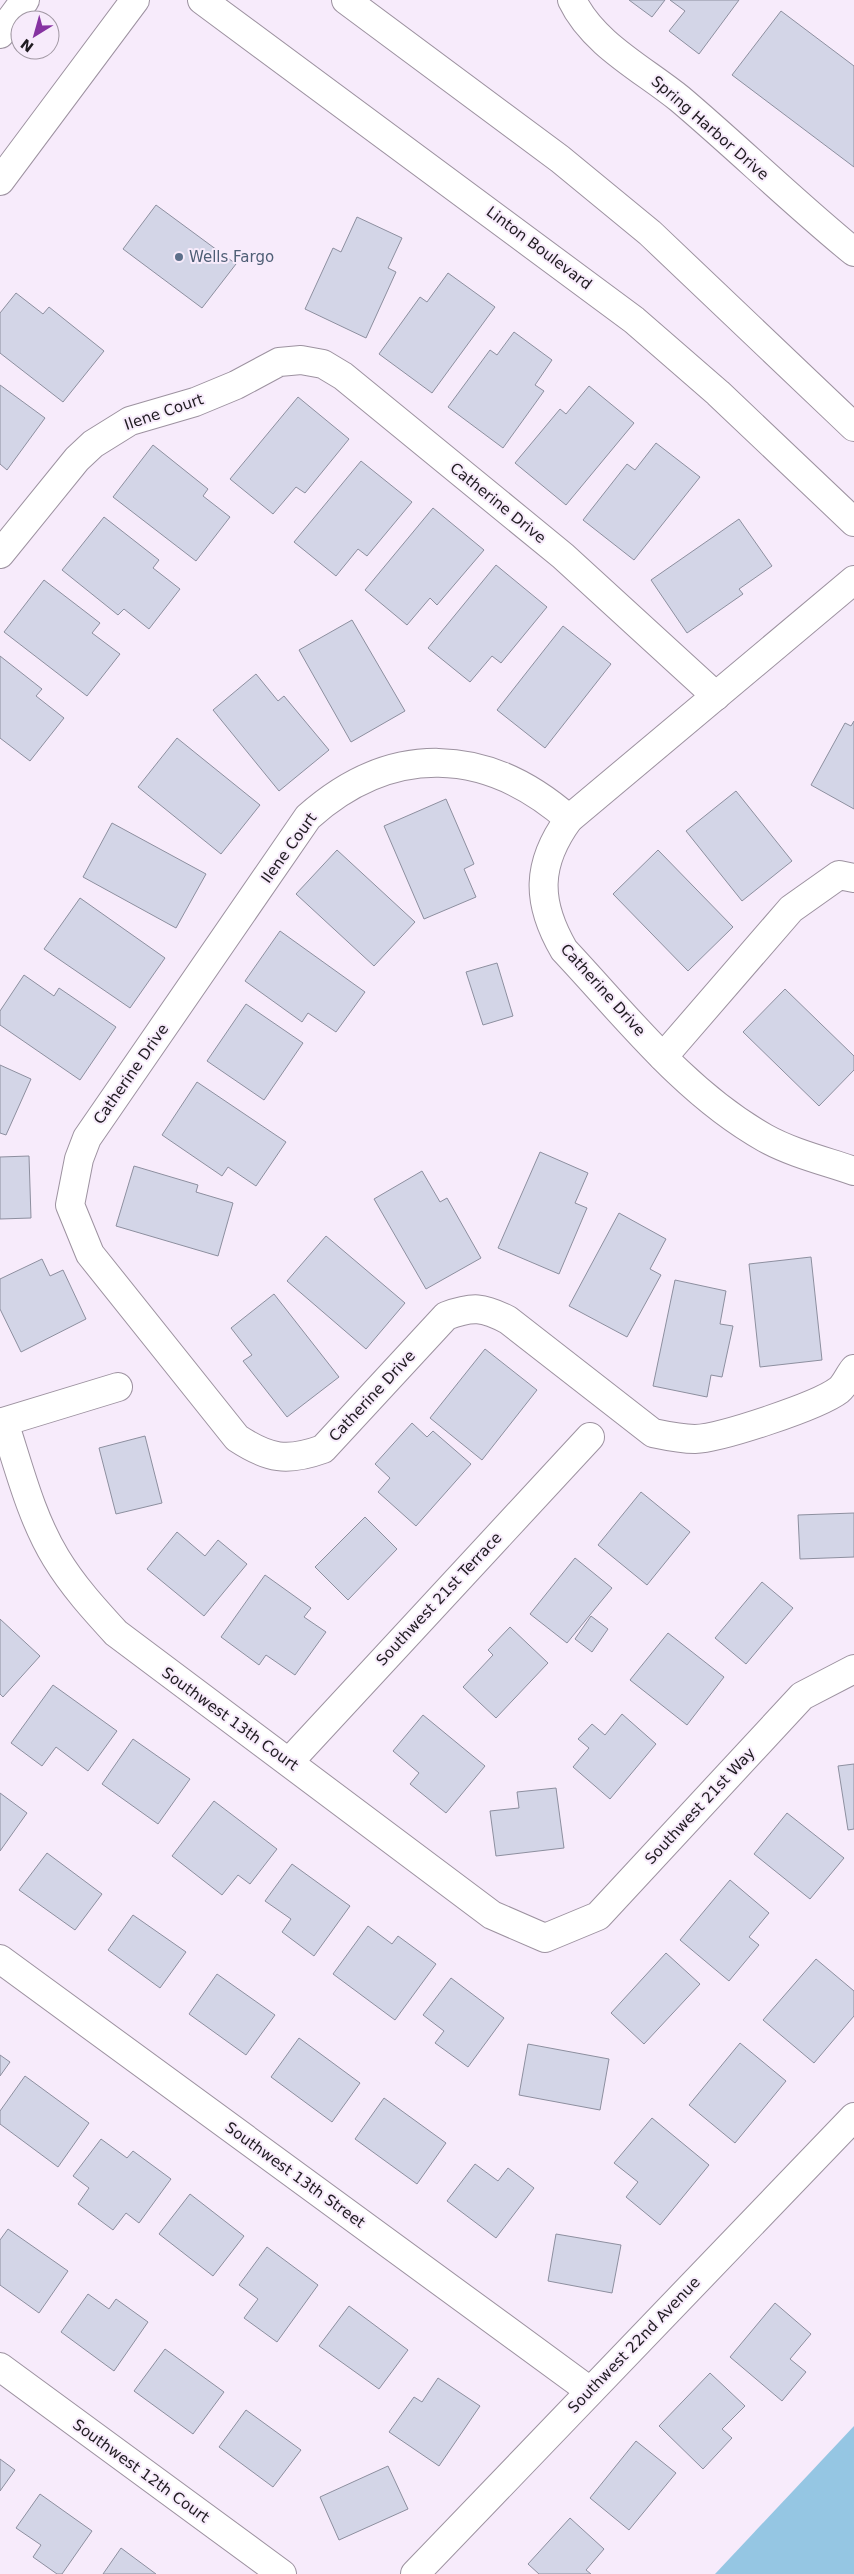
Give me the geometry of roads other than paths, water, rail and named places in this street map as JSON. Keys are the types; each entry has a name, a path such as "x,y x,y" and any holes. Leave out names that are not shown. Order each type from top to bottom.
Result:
{"street":[{"path":"0,34 25,0"},
{"path":"0,181 135,0"},
{"name":"Linton Boulevard","path":"202,0 634,320 718,393 854,522"},
{"path":"346,0 560,159 620,208 690,270 854,427"},
{"name":"Spring Harbor Drive","path":"572,0 581,18 597,34 680,99 804,211 854,252"},
{"name":"Catherine Drive","path":"258,371 279,362 301,360 323,364 343,376 563,556 716,696"},
{"name":"Ilene Court","path":"0,554 77,459 93,444 130,421 195,402 236,385 258,371"},
{"name":"Catherine Drive","path":"854,580 568,819 555,838 546,860 542,883 544,907 552,930 564,950 663,1057 720,1109 766,1138 816,1159 854,1170"},
{"name":"Ilene Court","path":"239,918 308,817 344,789 385,771 429,763 452,764 482,769 496,773 533,790 568,819"},
{"path":"663,1057 791,909 839,875 854,878"},
{"name":"Catherine Drive","path":"239,918 87,1138 79,1159 70,1205 90,1254 237,1438 256,1450 278,1457 301,1457 323,1449 446,1316 467,1309 488,1309 508,1320 654,1433 674,1438 696,1439 716,1436 818,1403 849,1386"},
{"path":"2,1422 118,1387"},
{"name":"Southwest 13th Court","path":"2,1422 34,1514 55,1557 83,1597 134,1649 289,1762 492,1915 545,1938"},
{"name":"Southwest 21st Terrace","path":"289,1762 590,1437"},
{"name":"Southwest 21st Way","path":"545,1938 598,1916 802,1696 854,1669"},
{"name":"Southwest 13th Street","path":"0,1959 590,2391"},
{"name":"Southwest 22nd Avenue","path":"415,2574 854,2117"},
{"name":"Southwest 12th Court","path":"0,2367 282,2574"}],"water":[{"path":"854,2426 854,2574 715,2574"}],"place":[{"name":"Wells Fargo","path":"179,257"}]}
